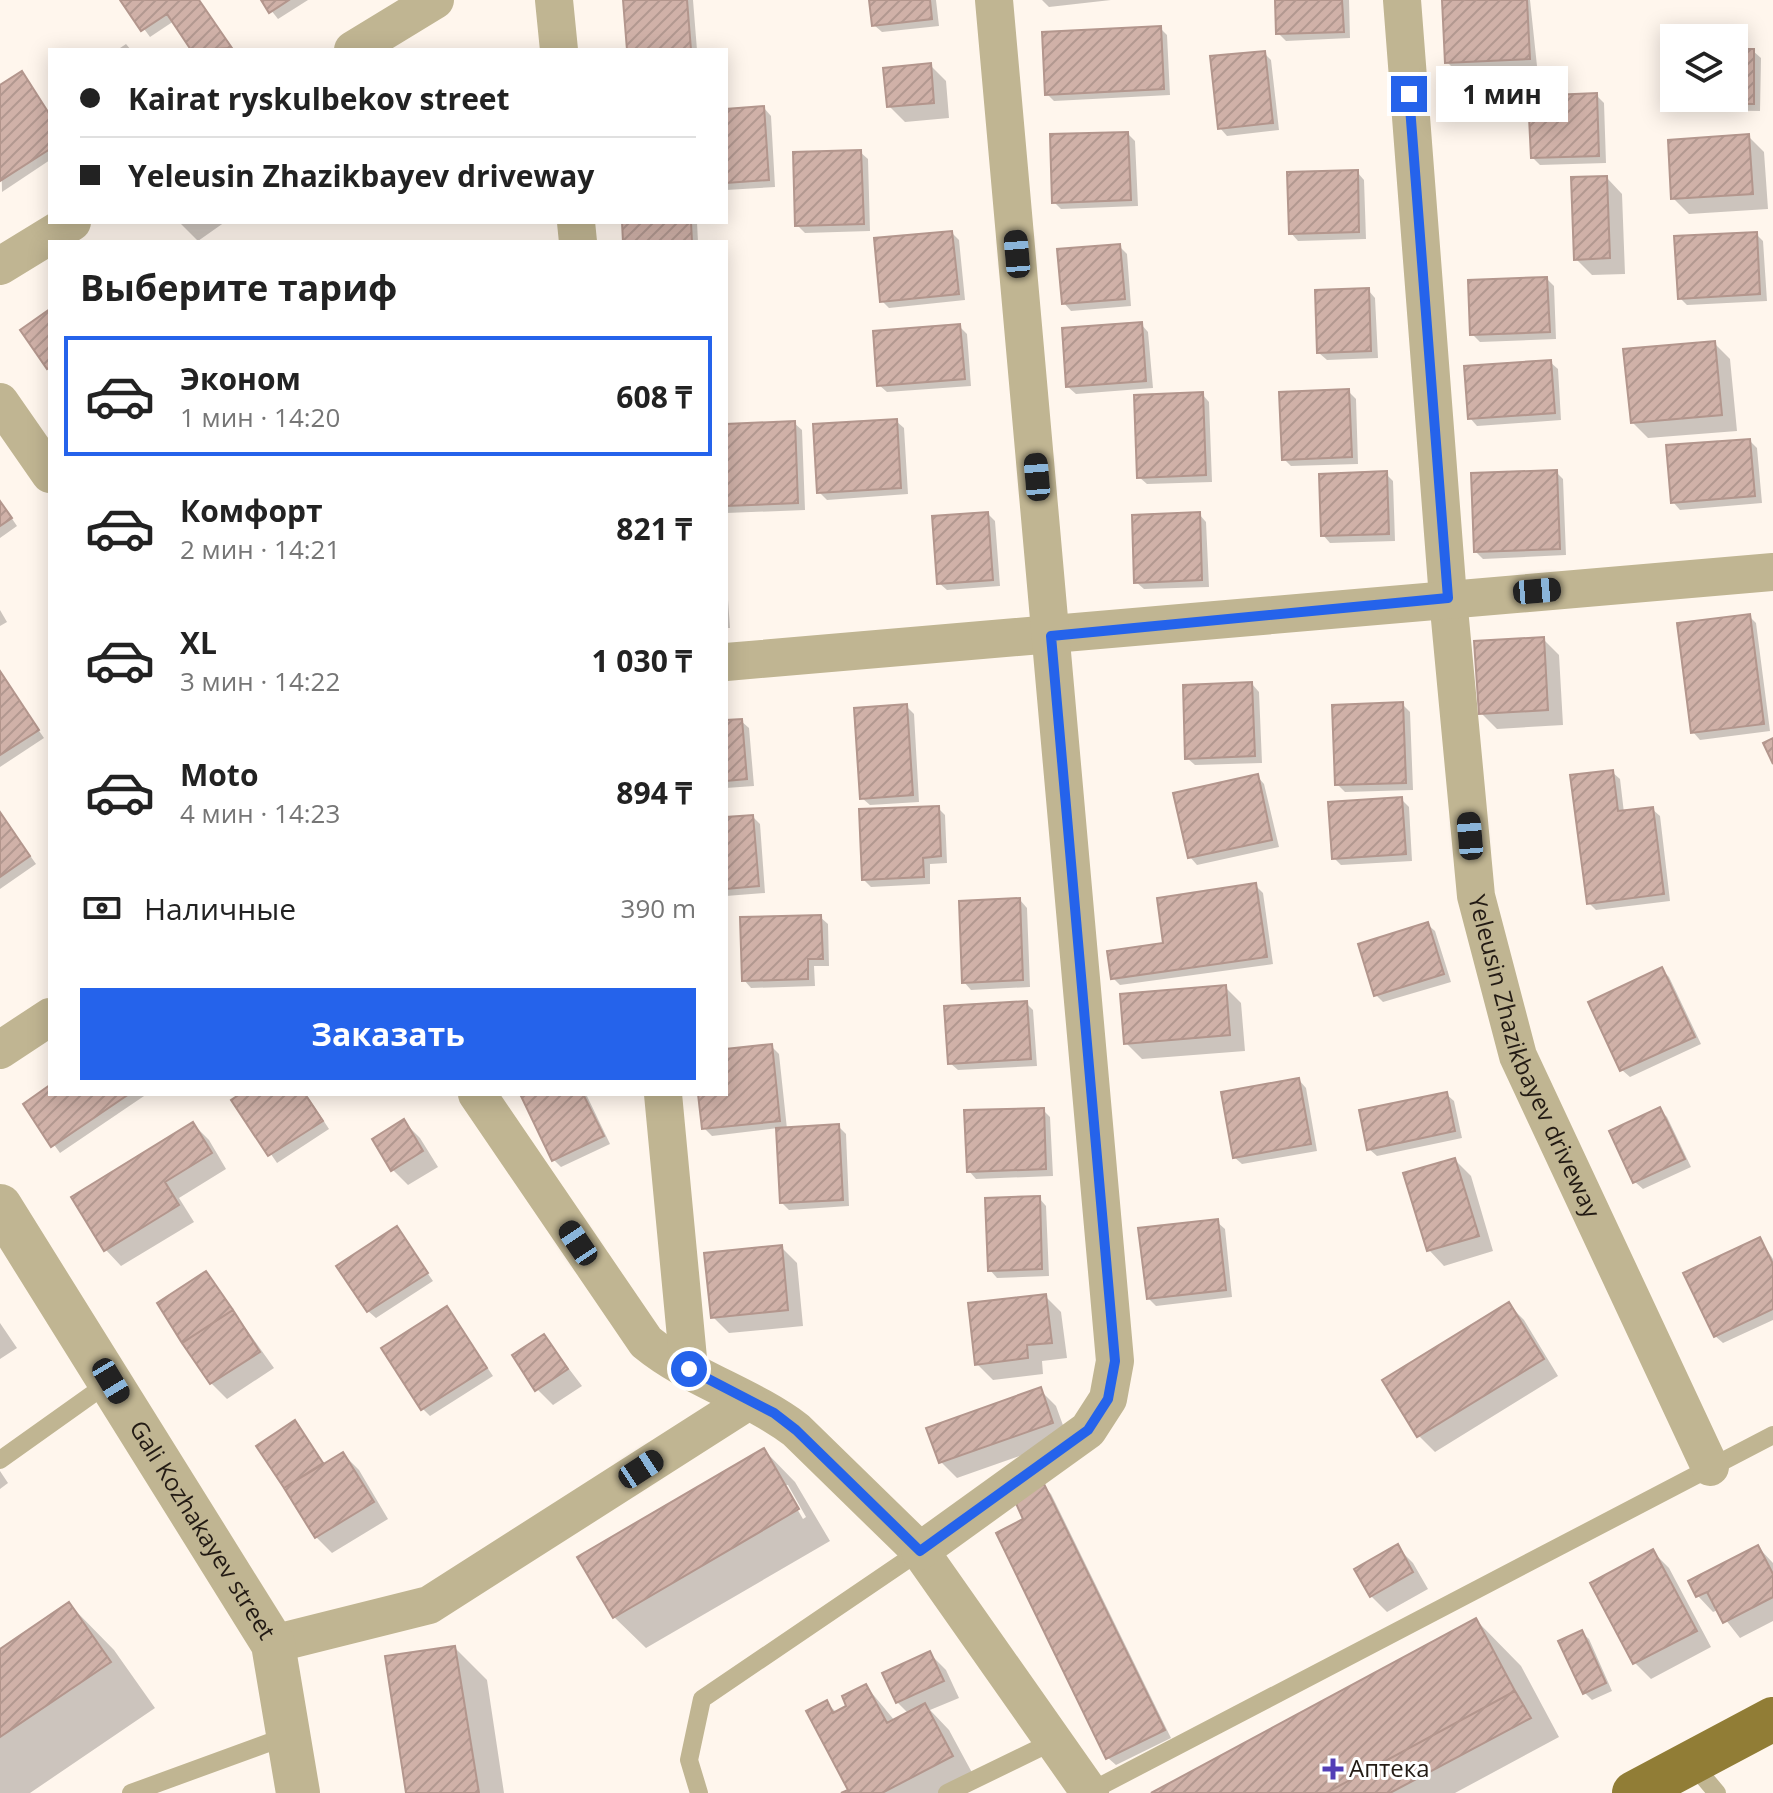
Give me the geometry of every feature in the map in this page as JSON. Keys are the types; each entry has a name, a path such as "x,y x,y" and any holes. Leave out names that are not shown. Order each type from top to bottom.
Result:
{"main road":[{"path":"1634,1793 1704,1777 1773,1719"}],"street":[{"path":"356,48 435,0"},
{"path":"554,0 559,48"},
{"path":"920,1551 1088,1430 1108,1399 1115,1361 994,0"},
{"name":"Yeleusin Zhazikbayev driveway","path":"1402,0 1448,598 1476,896 1518,1056 1710,1467"},
{"path":"0,266 69,224"},
{"path":"0,402 48,471"},
{"path":"728,662 1773,572"},
{"path":"0,1050 48,1018"},
{"path":"478,1096 646,1342 670,1362 774,1413 796,1430 920,1551 1090,1792"},
{"path":"663,1096 689,1369"},
{"name":"Gali Kozhakayev street","path":"0,1206 273,1644 298,1793"},
{"path":"273,1644 429,1605 747,1402"}],"lane":[{"path":"0,1460 111,1381"},
{"path":"1090,1792 1773,1435"},
{"path":"699,1793 689,1760 702,1699 920,1551"},
{"path":"131,1793 287,1736"},
{"path":"947,1793 1054,1741"}],"building":[{"path":"120,0 199,0 232,48 190,48 167,14 141,31"},
{"path":"261,0 289,0 269,13"},
{"path":"623,0 687,0 691,48 627,48"},
{"path":"869,0 930,0 932,19 872,26"},
{"path":"1275,0 1342,0 1344,32 1276,34"},
{"path":"1442,0 1527,0 1530,59 1445,63"},
{"path":"1161,26 1164,89 1045,95 1042,32"},
{"path":"1748,49 1754,49 1754,104 1748,104"},
{"path":"1265,51 1273,123 1218,129 1210,56"},
{"path":"931,63 934,103 887,107 883,68"},
{"path":"22,71 48,112 48,150 0,181 0,85"},
{"path":"1597,93 1599,156 1531,158 1528,96"},
{"path":"764,106 769,180 728,183 728,109"},
{"path":"1128,132 1131,200 1052,203 1050,134"},
{"path":"1749,134 1753,194 1671,199 1668,140"},
{"path":"861,150 864,224 795,226 793,152"},
{"path":"1358,170 1359,232 1289,234 1287,172"},
{"path":"1607,176 1610,258 1574,260 1571,177"},
{"path":"622,224 691,224 692,240 623,240"},
{"path":"952,231 959,294 880,302 874,238"},
{"path":"1757,232 1760,294 1678,299 1674,236"},
{"path":"1120,244 1125,299 1062,304 1057,249"},
{"path":"1547,277 1550,332 1470,335 1468,280"},
{"path":"1369,288 1371,351 1317,353 1315,290"},
{"path":"48,310 48,368 47,369 20,330"},
{"path":"1142,322 1146,381 1066,387 1062,328"},
{"path":"960,324 965,379 877,386 873,331"},
{"path":"1715,341 1722,415 1631,423 1623,349"},
{"path":"1551,360 1555,413 1468,419 1464,366"},
{"path":"1349,389 1352,457 1282,460 1279,392"},
{"path":"1203,392 1206,475 1137,478 1134,395"},
{"path":"897,419 901,488 817,493 813,424"},
{"path":"795,421 798,503 728,506 728,424"},
{"path":"1750,439 1755,496 1671,503 1666,445"},
{"path":"1557,470 1560,549 1474,552 1471,473"},
{"path":"1387,471 1389,534 1321,536 1319,474"},
{"path":"0,501 12,518 0,526"},
{"path":"988,512 993,580 937,584 932,516"},
{"path":"1200,512 1202,580 1134,583 1132,515"},
{"path":"1750,614 1764,724 1691,733 1677,623"},
{"path":"1544,637 1548,710 1479,714 1474,641"},
{"path":"0,671 39,730 0,755"},
{"path":"1252,682 1255,756 1185,759 1183,685"},
{"path":"1403,702 1406,783 1335,785 1332,705"},
{"path":"907,704 913,795 860,799 854,708"},
{"path":"742,719 747,779 728,781 728,720"},
{"path":"1773,738 1773,764 1763,743"},
{"path":"1613,770 1618,811 1653,807 1664,894 1587,904 1570,775"},
{"path":"1258,774 1272,840 1188,858 1173,793"},
{"path":"1402,797 1406,854 1332,859 1328,802"},
{"path":"939,806 941,856 923,858 924,877 862,880 859,809"},
{"path":"0,812 30,856 0,877"},
{"path":"753,815 759,886 728,889 728,817"},
{"path":"1256,883 1267,957 1111,979 1107,951 1163,943 1157,898"},
{"path":"1020,898 1023,980 962,983 959,901"},
{"path":"821,915 823,959 808,959 808,979 742,981 740,917"},
{"path":"1428,922 1444,974 1374,996 1358,944"},
{"path":"1662,967 1695,1037 1620,1071 1588,1002"},
{"path":"1226,985 1230,1035 1124,1044 1120,994"},
{"path":"1027,1001 1031,1059 948,1064 944,1006"},
{"path":"772,1044 780,1121 702,1129 698,1096 728,1096 728,1049"},
{"path":"1299,1078 1311,1144 1233,1158 1221,1092"},
{"path":"48,1086 48,1096 126,1096 51,1147 23,1104"},
{"path":"1447,1092 1455,1131 1367,1150 1359,1110"},
{"path":"237,1096 306,1096 323,1121 268,1156 231,1100"},
{"path":"521,1096 584,1096 604,1136 552,1161"},
{"path":"1660,1107 1685,1159 1633,1183 1609,1131"},
{"path":"1044,1108 1046,1169 967,1172 964,1110"},
{"path":"404,1119 423,1151 391,1171 372,1139"},
{"path":"193,1122 212,1153 165,1182 179,1205 104,1251 71,1197"},
{"path":"839,1124 843,1200 780,1203 776,1128"},
{"path":"1455,1158 1479,1236 1427,1251 1403,1173"},
{"path":"1040,1196 1042,1269 988,1271 985,1198"},
{"path":"1218,1219 1226,1290 1147,1299 1138,1228"},
{"path":"397,1226 428,1273 367,1312 336,1266"},
{"path":"1760,1237 1773,1264 1773,1309 1714,1337 1683,1273"},
{"path":"782,1245 788,1310 711,1318 704,1253"},
{"path":"206,1271 233,1310 182,1343 157,1303"},
{"path":"1046,1294 1052,1343 1027,1345 1028,1358 975,1365 968,1303"},
{"path":"1509,1302 1544,1359 1417,1437 1382,1380"},
{"path":"447,1306 487,1368 421,1410 381,1348"},
{"path":"233,1310 260,1352 210,1384 182,1343"},
{"path":"544,1334 568,1369 535,1391 512,1355"},
{"path":"1041,1387 1053,1423 939,1463 926,1428"},
{"path":"295,1420 323,1463 284,1488 256,1446"},
{"path":"764,1448 799,1509 613,1618 577,1557"},
{"path":"343,1452 374,1502 315,1538 284,1488"},
{"path":"1044,1484 1165,1730 1106,1759 996,1533 1023,1519 1014,1499"},
{"path":"1398,1544 1413,1572 1370,1597 1354,1569"},
{"path":"1758,1545 1773,1574 1773,1597 1723,1623 1707,1592 1696,1597 1688,1581"},
{"path":"1653,1549 1697,1631 1633,1664 1590,1583"},
{"path":"69,1602 111,1662 0,1737 0,1649"},
{"path":"1476,1618 1515,1691 1326,1793 1151,1793"},
{"path":"1582,1630 1606,1683 1583,1694 1558,1641"},
{"path":"455,1646 479,1793 406,1793 385,1656"},
{"path":"930,1651 944,1681 896,1703 882,1673"},
{"path":"866,1684 887,1723 925,1703 953,1756 882,1793 841,1793 848,1790 806,1711 827,1700 833,1713 846,1706 842,1696"},
{"path":"1515,1691 1531,1718 1390,1793 1326,1793"}],"place":[{"name":"Аптека","path":"1333,1769"}],"route":[{"path":"689,1369 747,1402 774,1413 796,1430 920,1551 1088,1430 1108,1399 1115,1361 1051,636 1448,598 1409,94"}]}
